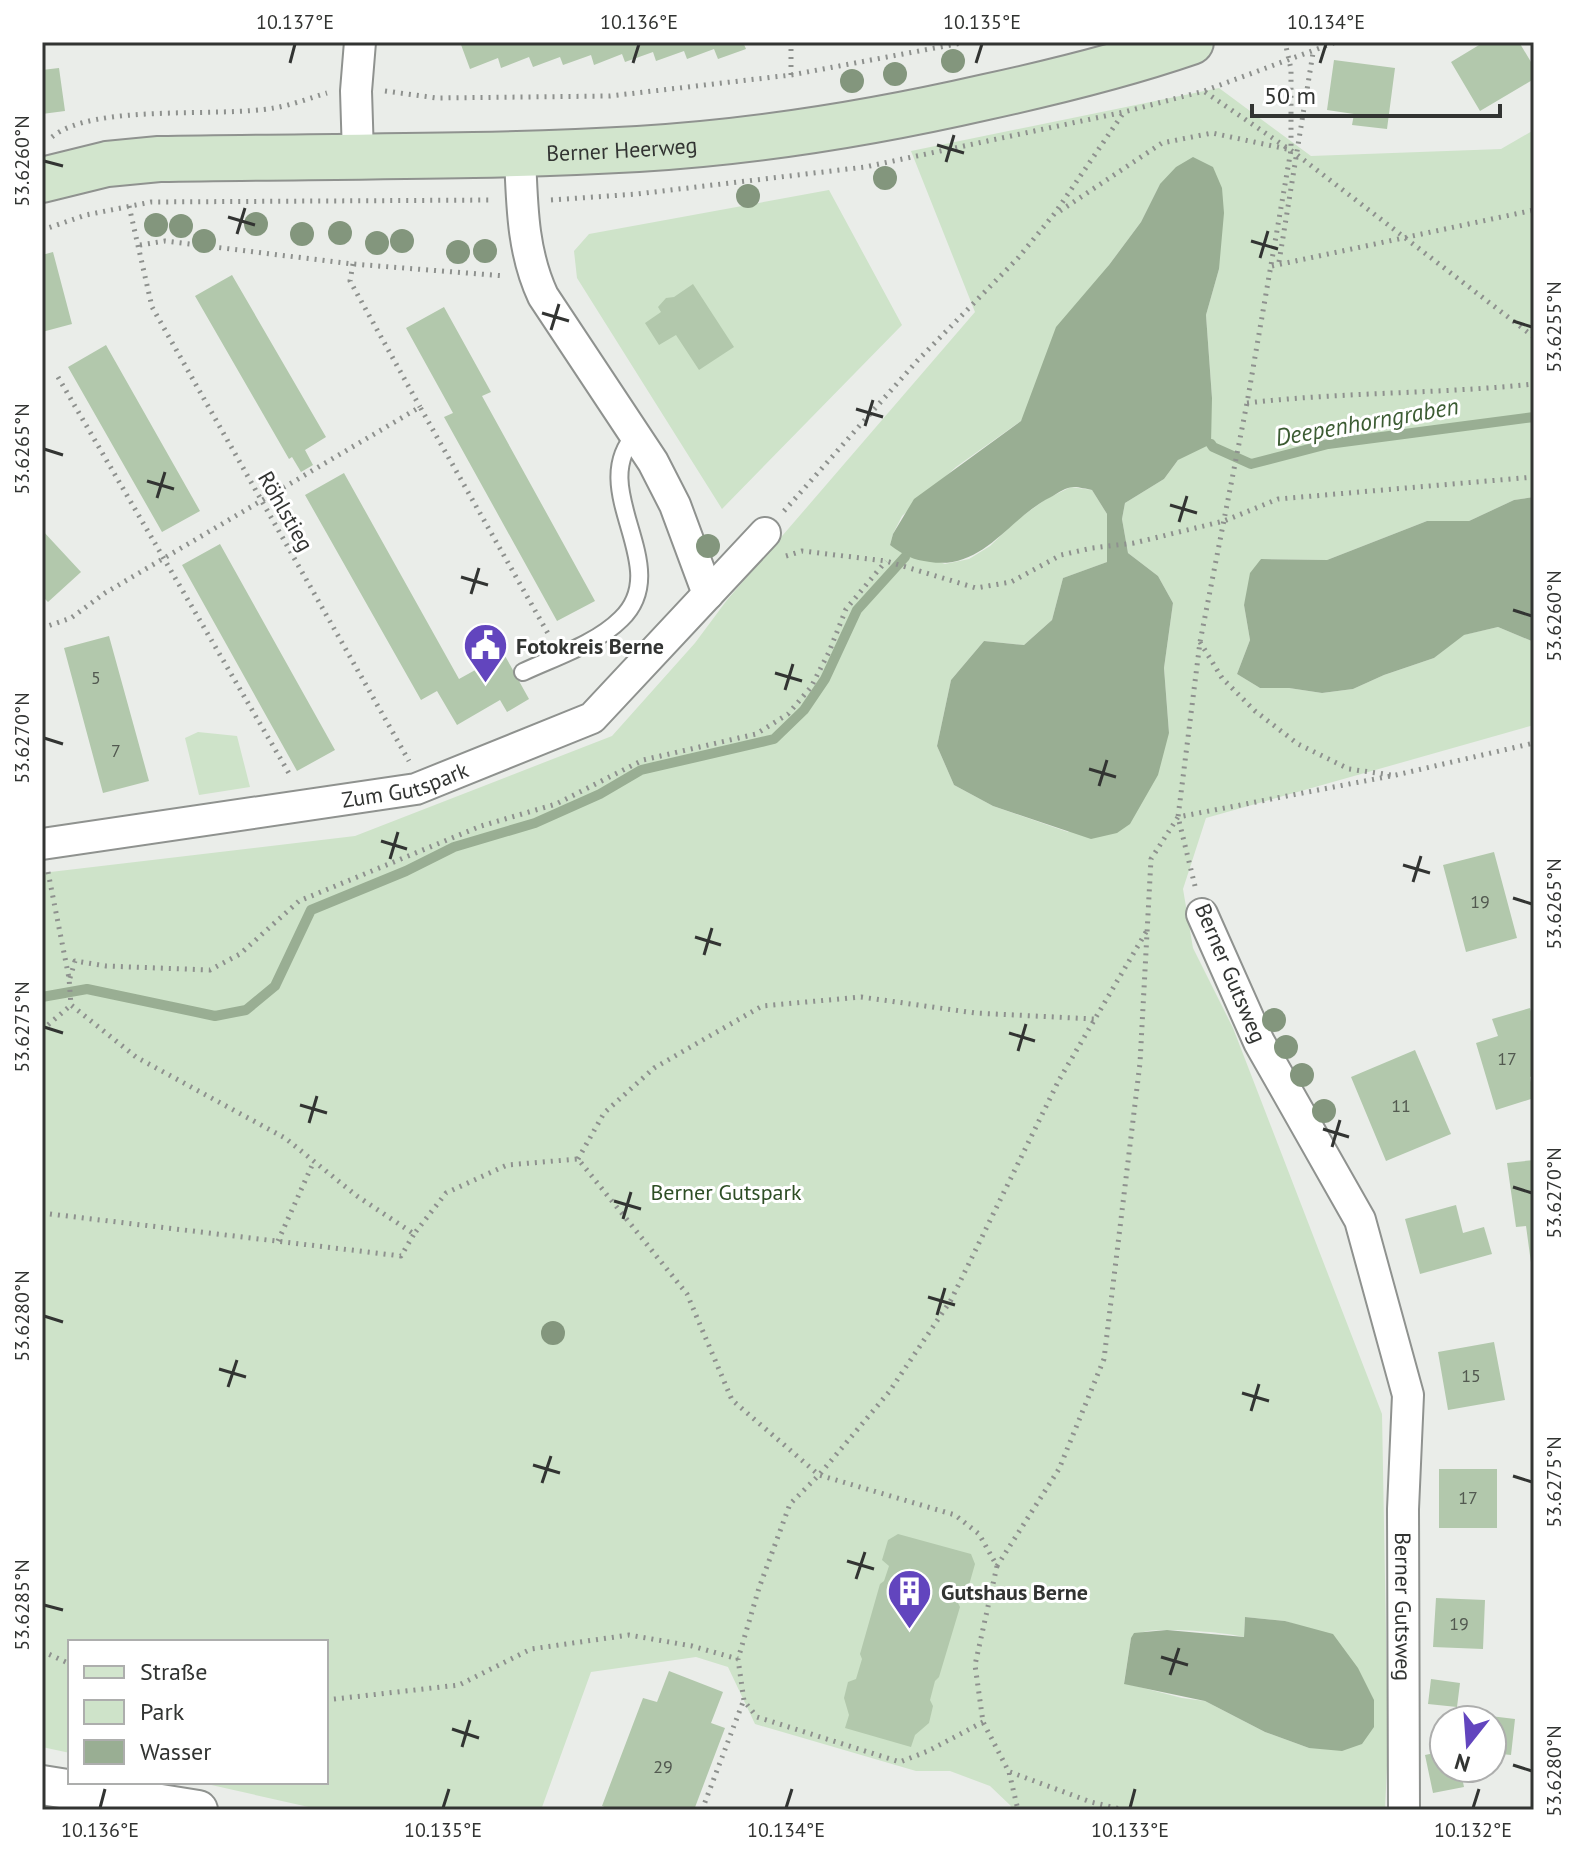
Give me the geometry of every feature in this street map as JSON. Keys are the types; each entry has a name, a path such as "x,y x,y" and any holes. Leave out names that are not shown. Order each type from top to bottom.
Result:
{"main road":[{"name":"Berner Heerweg","path":"42,180 107,164 159,159 520,155 642,149 767,136 914,113 1050,83 1152,56 1191,42"}],"street":[{"path":"358,155 356,91 360,42"},
{"path":"520,155 524,234 534,278 636,434 716,585"},
{"name":"Zum Gutspark","path":"42,844 416,789 592,718 765,533"},
{"name":"Berner Gutsweg","path":"1202,914 1259,1042 1360,1220 1408,1395 1403,1509 1404,1810"},
{"path":"42,1785 198,1810"}],"lane":[{"path":"523,672 604,633 628,612 638,592 641,577 626,521 618,472 626,445 636,434"}],"path":[{"path":"791,42 791,75"},
{"path":"378,91 437,98 610,96 791,75 967,42"},
{"name":"Berner Gutsweg","path":"1202,914 1178,817 1200,642 1293,152 1291,69 1285,42"},
{"path":"1279,262 1293,152 1313,52"},
{"path":"64,127 102,118 273,108 336,91"},
{"path":"1204,91 1406,236 1534,337"},
{"path":"765,533 907,372 1018,258 1055,213 1124,112"},
{"path":"1055,213 1162,143 1212,133 1293,152"},
{"path":"42,230 86,215 175,201 486,200"},
{"name":"Röhlstieg","path":"129,206 152,307 408,758 416,789"},
{"path":"1272,266 1279,262 1534,210"},
{"path":"140,245 165,241 353,264 534,278"},
{"path":"353,264 350,281 560,655"},
{"path":"58,377 290,775"},
{"path":"1247,403 1314,395 1534,384"},
{"path":"42,628 71,618 105,593 420,407"},
{"path":"716,585 802,551 886,561 976,588 1011,582 1061,555 1134,543 1224,521 1278,499 1534,477"},
{"path":"69,978 75,961 106,966 210,970 240,954 299,901 481,826 556,804 643,760 756,734 788,714 811,687 846,609 886,561"},
{"path":"1200,642 1222,678 1255,711 1298,744 1349,769 1396,775"},
{"path":"1018,1810 1009,1772 983,1722 975,1665 997,1566 1059,1469 1104,1359 1140,1063 1151,859 1178,817 1396,775 1534,743"},
{"path":"42,844 71,1001 136,1057 285,1138 357,1196 414,1234"},
{"path":"702,1810 744,1701 738,1659 759,1588 790,1504 819,1475 889,1392 951,1300 1059,1080 1149,927"},
{"path":"578,1159 604,1113 654,1068 762,1006 861,997 975,1013 1094,1019"},
{"path":"42,1030 71,1001"},
{"path":"578,1159 687,1294 732,1400 819,1475 955,1515 979,1534 997,1566"},
{"path":"42,1213 401,1256 446,1193 507,1165 578,1159"},
{"path":"278,1241 314,1161"},
{"path":"328,1700 459,1685 531,1649 629,1635 692,1646 738,1659"},
{"path":"42,1651 68,1663"},
{"path":"744,1701 757,1717 900,1762 983,1722"},
{"path":"1009,1772 1091,1802 1124,1810"}],"green space":[{"name":"Berner Gutspark","path":"1219,88 1311,156 1501,149 1534,130 1534,497 1514,500 1469,521 1427,521 1327,560 1261,559 1244,605 1250,640 1237,674 1260,688 1322,693 1353,689 1434,658 1463,635 1498,627 1534,642 1534,725 1206,818 1183,889 1193,948 1233,1028 1382,1414 1388,1745 1385,1810 1010,1810 1011,1806 990,1786 950,1771 916,1771 755,1724 728,1667 696,1657 591,1672 541,1810 322,1810 207,1784 328,1784 328,1640 68,1640 68,1753 42,1747 42,873 355,836 612,736 695,643 727,600 975,312 911,151","holes":["1160,184 1219,269 1206,315 1212,398 1164,479 1125,503 1122,519 1128,553 1158,576 1173,603 1164,668 1169,733 1068,832 993,806 954,785 937,746 951,680 984,641 1024,645 1052,620 1063,578 1107,562 1107,514 1092,490 1071,487 1046,499 1017,520 990,546 969,559 945,564 890,545 902,516 956,467 1021,421 1109,265 1141,222","1245,1617 1285,1621 1303,1627 1309,1748 1265,1732 1205,1701 1124,1683 1131,1638 1146,1631 1211,1632 1244,1637"]},
{"path":"829,190 902,325 722,509 577,278 574,251 589,234"},
{"path":"198,732 237,736 250,787 199,795 185,738"}],"water":[{"path":"1193,157 1213,167 1222,188 1224,213 1219,269 1206,315 1212,398 1211,444 1178,460 1164,479 1125,503 1122,519 1128,553 1158,576 1173,603 1164,668 1169,733 1158,775 1130,824 1117,833 1091,839 993,806 954,785 937,746 951,680 984,641 1024,645 1052,620 1063,578 1107,562 1107,514 1092,490 1074,487 1062,490 966,558 949,562 924,561 899,552 890,545 893,534 914,499 1021,421 1056,327 1141,222 1160,184 1176,167"},
{"path":"1534,497 1534,642 1498,627 1464,635 1434,658 1353,689 1322,693 1260,688 1237,674 1250,640 1244,605 1250,573 1261,559 1327,560 1427,521 1469,521 1514,500"},
{"path":"1245,1617 1285,1621 1333,1634 1358,1668 1374,1700 1374,1727 1362,1744 1342,1751 1309,1748 1265,1732 1205,1701 1124,1684 1134,1633 1167,1630 1244,1637"}],"building":[{"path":"460,42 743,42 746,49 718,59 714,49 687,59 684,51 656,61 653,52 625,62 622,54 594,65 591,55 563,65 560,57 533,67 529,57 501,68 498,58 470,69"},
{"path":"1484,42 1519,42 1534,67 1534,79 1480,111 1451,62"},
{"path":"1334,60 1395,68 1387,129 1352,125 1354,114 1327,110"},
{"path":"59,68 65,111 42,114 42,70"},
{"path":"53,252 72,324 42,332 42,255"},
{"path":"232,275 326,437 305,450 313,465 301,472 292,457 289,459 195,296"},
{"path":"693,284 734,347 699,370 676,335 659,345 645,323 661,312 658,307 666,298 674,297"},
{"path":"444,307 491,392 482,396 595,601 557,621 444,417 453,413 406,328"},
{"path":"106,345 200,511 162,532 68,367"},
{"path":"344,473 459,679 504,654 529,699 507,712 500,700 457,725 437,691 421,700 305,495"},
{"path":"42,530 81,572 48,602 42,596"},
{"path":"220,544 335,750 297,771 182,565"},
{"path":"109,636 149,781 103,793 64,648"},
{"path":"1494,852 1517,938 1466,952 1443,865"},
{"path":"1530,1008 1534,1022 1534,1076 1530,1077 1534,1098 1496,1110 1476,1043 1498,1036 1492,1019"},
{"path":"1415,1050 1451,1134 1386,1161 1351,1077"},
{"path":"1534,1160 1532,1270 1526,1226 1516,1227 1507,1163"},
{"path":"1456,1205 1463,1233 1484,1227 1492,1254 1420,1274 1405,1219"},
{"path":"1494,1342 1505,1400 1448,1410 1438,1352"},
{"path":"1439,1469 1497,1469 1497,1528 1439,1528"},
{"name":"Gutshaus Berne","path":"898,1534 971,1554 975,1564 969,1585 962,1587 960,1607 930,1700 933,1706 929,1723 915,1735 911,1747 845,1728 849,1715 844,1698 848,1682 856,1679 880,1584 889,1566 882,1560 888,1540"},
{"path":"1436,1598 1485,1600 1483,1649 1433,1647"},
{"path":"669,1671 723,1692 711,1723 725,1728 694,1810 612,1810 602,1806 643,1698 657,1702"},
{"path":"1431,1679 1460,1683 1457,1704 1428,1704"},
{"path":"1508,1718 1515,1719 1511,1755 1508,1755"},
{"path":"1431,1784 1463,1784 1464,1787 1433,1793"}],"waterway":[{"name":"Deepenhorngraben","path":"1211,444 1251,464 1328,444 1534,417"},
{"path":"42,997 87,989 215,1016 246,1010 275,986 311,910 406,871 454,847 535,823 600,794 641,770 774,739 804,710 825,679 857,610 905,557"}],"place":[{"name":"Fotokreis Berne","path":"485,685"},
{"name":"Gutshaus Berne","path":"910,1631"}]}
